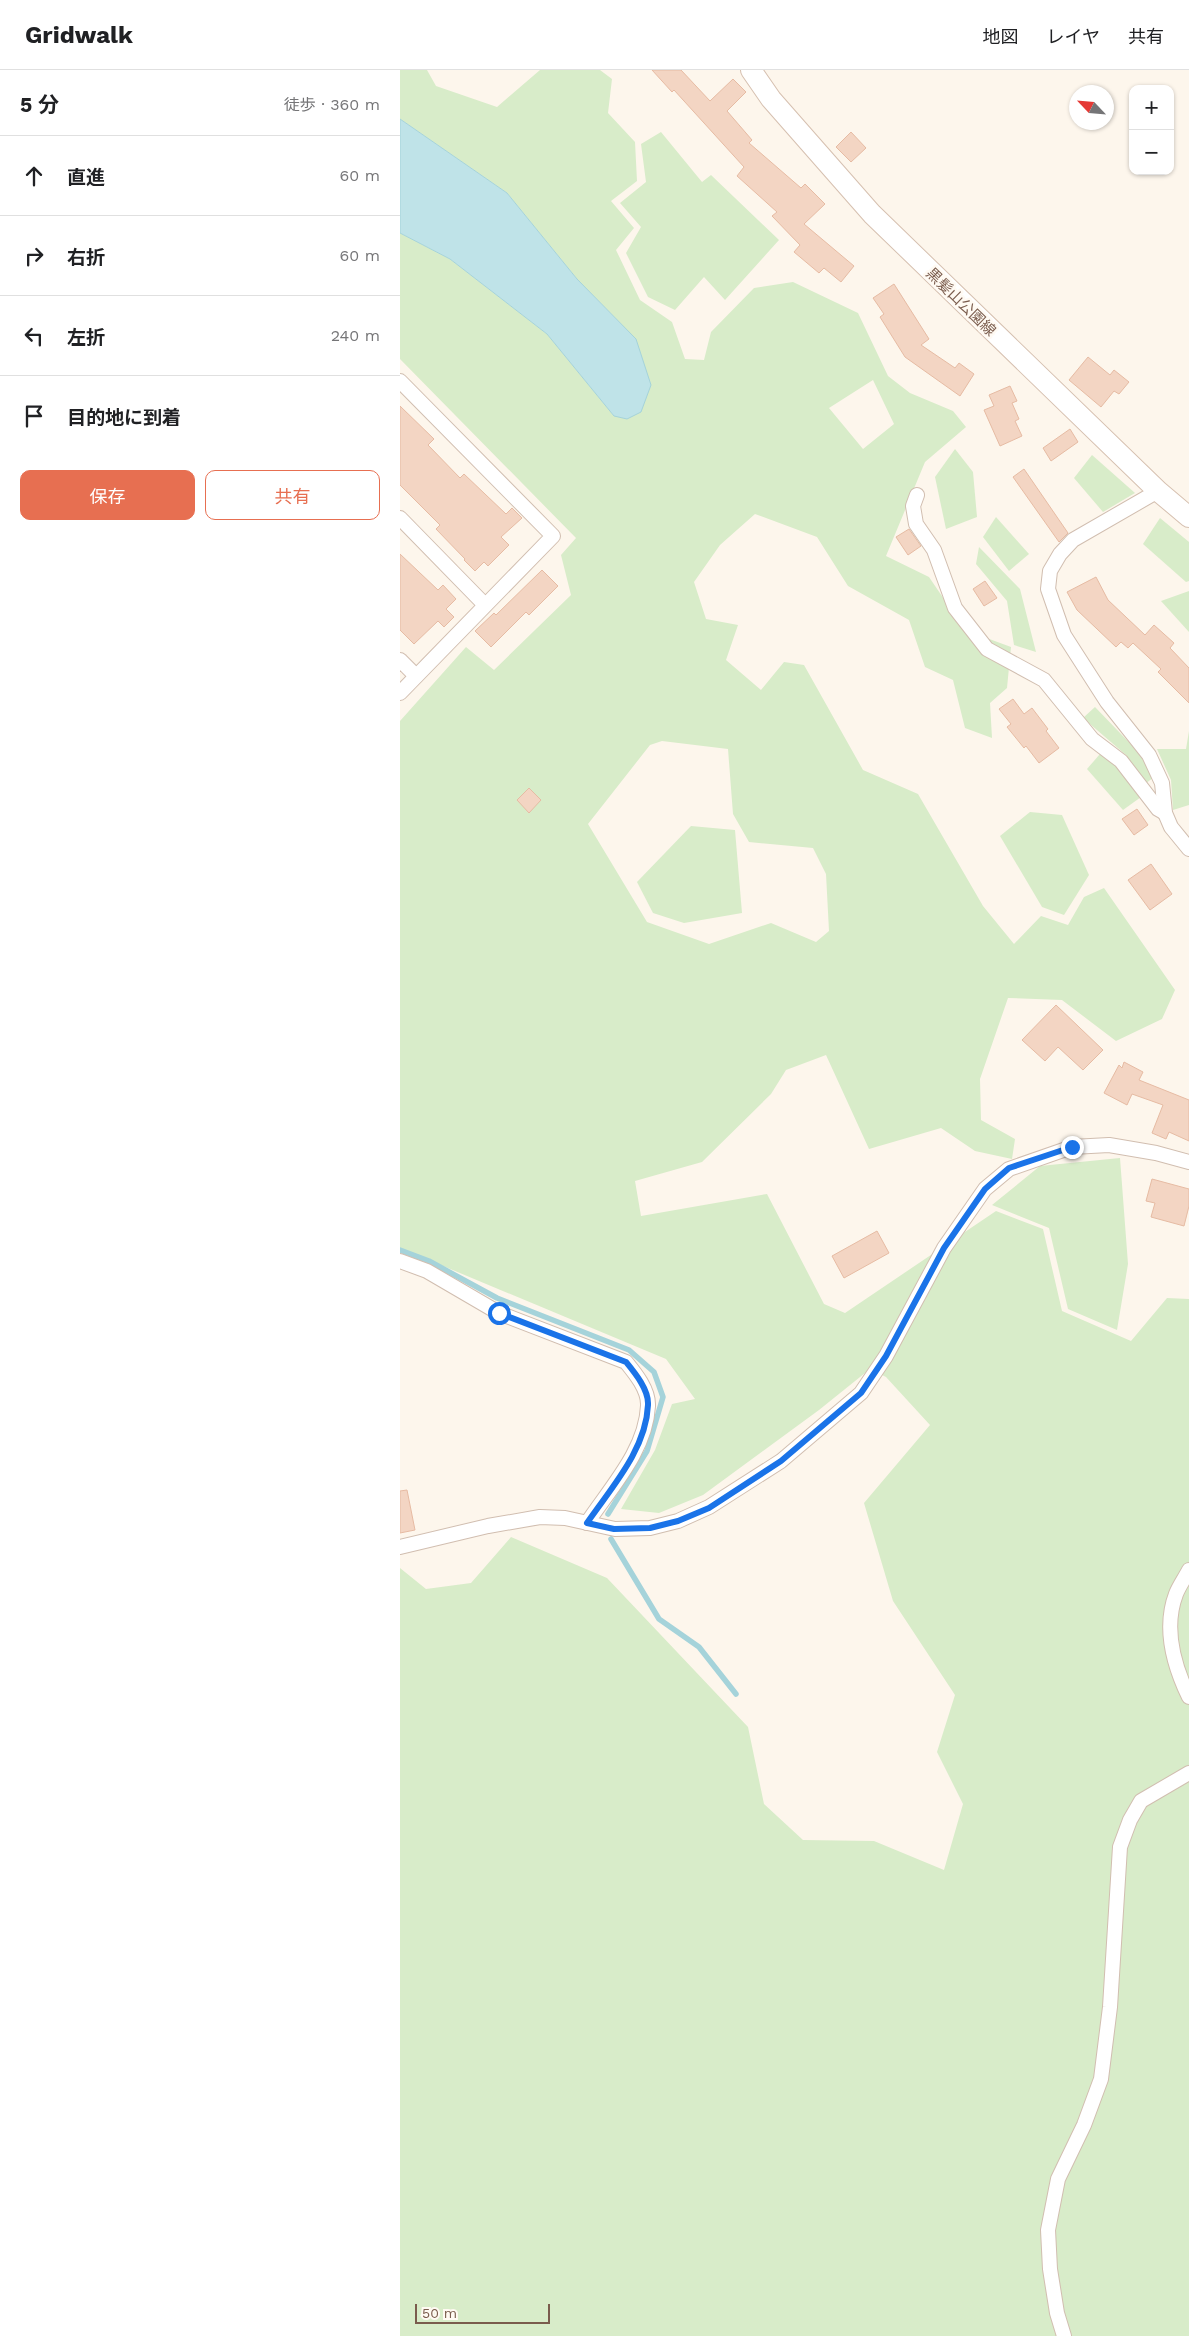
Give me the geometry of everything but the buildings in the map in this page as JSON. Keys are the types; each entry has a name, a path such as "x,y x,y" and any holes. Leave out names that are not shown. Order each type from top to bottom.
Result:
{"main road":[{"name":"黒髪山公園線","path":"752,70 777,106 872,214 1158,491 1189,517"}],"street":[{"path":"400,381 553,536 400,693"},
{"path":"1158,491 1073,540 1060,554 1050,571 1048,589 1064,635 1107,702 1149,754 1162,782 1166,813 1171,827 1189,849"},
{"path":"917,495 913,506 916,524 934,550 955,608 987,649 1044,680 1092,739 1121,761 1158,809 1166,813"},
{"path":"400,518 485,605"},
{"path":"400,660 416,676"},
{"path":"400,1547 488,1526 540,1517 565,1518 614,1529 650,1528 678,1521 709,1508 781,1461 861,1393 886,1356 944,1248 985,1189 1009,1168 1072,1147 1109,1145 1156,1153 1189,1162"},
{"path":"400,1261 427,1271 499,1313 626,1362 639,1379 649,1404 638,1447 587,1523"},
{"path":"1189,1570 1176,1595 1170,1632 1176,1670 1189,1697"},
{"path":"1064,2336 1056,2313 1050,2269 1048,2230 1058,2179 1084,2126 1101,2079 1110,2006 1120,1848 1130,1820 1141,1801 1189,1773"}],"green space":[{"path":"400,70 427,70 436,86 497,107 540,70 600,70 612,79 608,113 635,142 637,181 611,201 634,228 616,250 640,300 672,322 685,359 704,360 711,332 754,288 793,282 858,313 888,376 910,393 953,411 966,427 925,462 886,556 929,577 965,630 1011,647 1007,688 990,703 992,738 965,728 953,680 925,667 909,620 848,586 817,537 755,514 720,545 694,582 706,619 738,625 726,660 761,690 784,662 804,665 863,770 918,794 983,906 1014,944 1041,916 1068,925 1084,897 1104,888 1175,990 1162,1019 1116,1041 1062,1000 1008,998 980,1079 981,1120 1015,1139 1012,1159 975,1151 941,1128 869,1149 826,1055 786,1070 771,1094 702,1162 635,1181 641,1216 767,1194 824,1304 845,1313 996,1211 1043,1229 1062,1311 1131,1341 1167,1298 1189,1299 1189,2336 400,2336 400,1568 426,1589 471,1583 511,1537 607,1578 748,1727 764,1804 803,1840 874,1841 944,1870 963,1804 937,1752 955,1695 893,1601 864,1503 930,1425 886,1377 870,1369 819,1410 703,1495 659,1513 621,1509 655,1450 672,1404 695,1399 666,1359 400,1248 400,721 466,647 494,670 571,595 561,555 576,538 400,359 400,233 450,259 547,334 614,416 636,339 577,279 507,193 400,119","holes":["873,380 894,424 863,449 829,408","662,741 728,749 733,814 749,842 813,848 826,874 829,931 816,942 771,923 709,944 647,922 588,824 650,745"]},
{"path":"661,132 702,182 711,175 779,240 725,300 704,277 675,310 648,297 626,253 641,227 620,203 646,182 641,144"},
{"path":"955,449 973,472 977,517 946,529 935,477"},
{"path":"1092,455 1135,493 1103,512 1074,478"},
{"path":"996,517 1029,554 1009,571 983,537"},
{"path":"1160,518 1189,542 1189,581 1186,582 1143,544"},
{"path":"979,547 1020,589 1036,652 1014,645 1007,601 976,564"},
{"path":"1189,591 1189,632 1161,601"},
{"path":"1095,707 1146,760 1154,777 1145,784 1126,755 1083,718"},
{"path":"1189,731 1189,805 1173,810 1171,780 1157,749 1186,749"},
{"path":"1100,754 1115,765 1141,797 1123,810 1087,769"},
{"path":"1030,812 1062,815 1089,875 1064,915 1042,907 1000,836"},
{"path":"691,826 735,830 742,913 684,923 653,913 637,882"},
{"path":"1120,1158 1128,1264 1117,1330 1068,1309 1049,1228 992,1205 1040,1166"}],"water":[{"path":"400,119 507,193 577,279 636,339 651,385 641,412 627,419 614,416 547,334 450,259 400,233"}],"waterway":[{"path":"400,1250 429,1261 497,1298 629,1350 654,1372 663,1397 647,1451 608,1514"},
{"path":"611,1539 659,1619 699,1647 736,1694"}],"route":[{"path":"499,1313 626,1362 639,1379 649,1404 638,1447 587,1523 614,1529 650,1528 678,1521 709,1508 781,1461 861,1393 886,1356 944,1248 985,1189 1009,1168 1043,1155 1072,1147"}]}
